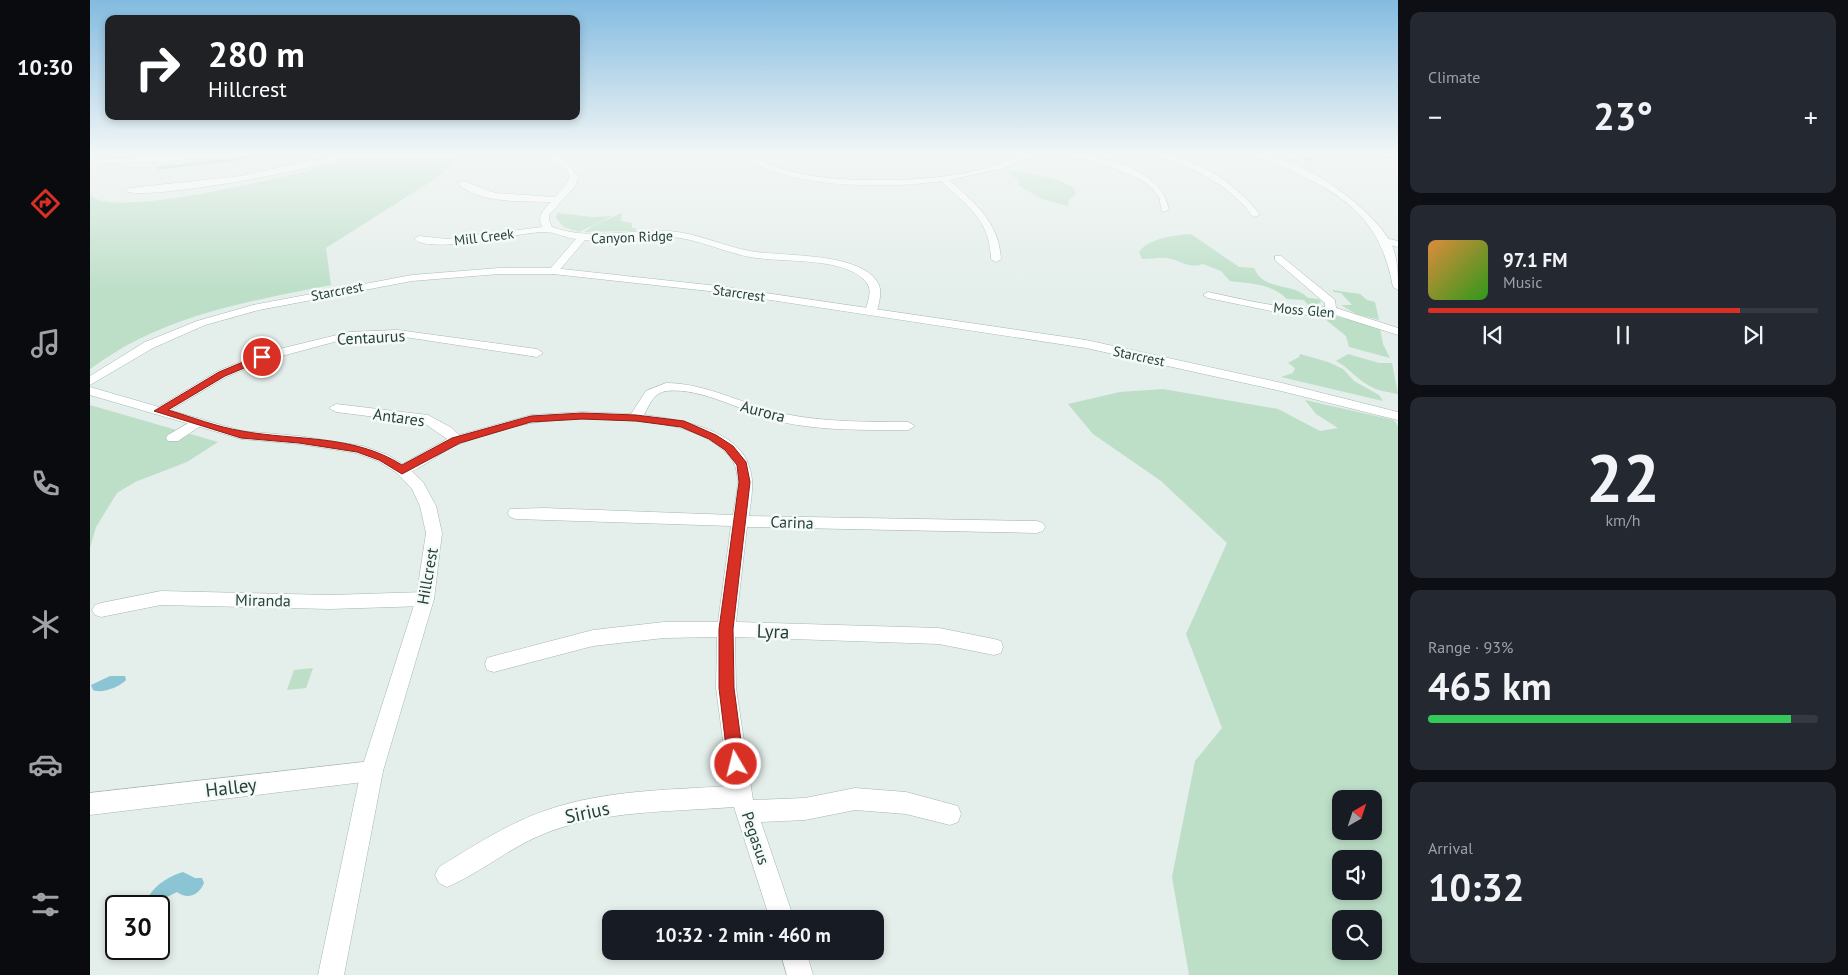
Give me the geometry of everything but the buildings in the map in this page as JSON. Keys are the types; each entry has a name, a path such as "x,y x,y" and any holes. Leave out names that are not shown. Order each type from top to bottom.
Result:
{"street":[{"path":"551,200 557,200"},
{"path":"548,229 544,220 545,214 557,200"},
{"path":"964,200 988,222 996,244 996,259"},
{"path":"1165,200 1165,210"},
{"path":"1246,200 1256,215"},
{"path":"1345,200 1365,216 1385,241 1398,288"},
{"name":"Canyon Ridge","path":"548,229 560,234 582,238 670,234 696,238 749,254 828,261 844,265 860,272 872,282 875,293 872,311"},
{"name":"Mill Creek","path":"419,239 447,242 548,229"},
{"path":"553,271 582,238"},
{"path":"1385,241 1398,243"},
{"path":"1278,258 1331,302 1330,310"},
{"name":"Starcrest","path":"90,381 148,345 201,323 257,307 412,278 490,272 553,271 708,288 1086,344 1272,385 1398,416"},
{"name":"Moss Glen","path":"1208,295 1276,309 1307,312 1330,310 1398,332"},
{"name":"Centaurus","path":"159,411 222,374 262,357 349,335 398,333 537,353"},
{"name":"Aurora","path":"636,418 644,400 651,392 665,387 688,388 782,417 828,425 908,426"},
{"name":"Hillcrest","path":"90,391 241,435 299,440 358,449 383,458 402,470 418,486 428,506 434,534 432,560 425,599 372,771 331,975"},
{"name":"Antares","path":"336,408 428,419 447,431 456,440"},
{"name":"Pegasus","path":"402,470 456,440 531,419 582,416 636,418 684,424 713,437 729,448 742,465 745,482 726,629 726,688 744,803 779,910"},
{"path":"173,438 197,422"},
{"name":"Carina","path":"516,513 583,513 740,521 1038,526"},
{"name":"Miranda","path":"102,610 161,598 330,602 425,599"},
{"name":"Lyra","path":"494,664 593,638 664,630 726,629 939,636 994,647"},
{"name":"Halley","path":"90,804 372,771"},
{"name":"Sirius","path":"446,875 530,828 580,812 622,805 744,803 805,809 855,799 906,803 950,814"},
{"path":"795,960 800,975"}],"green space":[{"path":"90,200 136,202 161,200 403,200 326,248 331,285 233,306 185,320 133,342 90,369"},
{"path":"1044,200 1070,200 1068,206"},
{"path":"557,213 593,217 612,216 579,232 564,227 556,218"},
{"path":"622,213 621,221 632,223 632,228 636,228 635,231 584,232 594,225"},
{"path":"1191,234 1239,267 1254,268 1265,281 1295,290 1308,298 1319,299 1321,302 1315,306 1308,305 1304,300 1287,299 1267,287 1230,281 1221,271 1203,264 1188,265 1167,258 1142,259 1139,252 1143,247 1156,240 1170,236"},
{"path":"1332,290 1360,294 1367,300 1375,302 1379,320 1356,314 1341,305 1352,305 1341,293"},
{"path":"1331,315 1380,328 1383,344 1390,358 1349,347 1346,336 1325,319 1332,319"},
{"path":"1300,354 1328,362 1343,369 1354,381 1379,395 1383,401 1281,377 1293,373 1295,368 1288,363 1299,357"},
{"path":"1348,354 1379,363 1392,363 1398,394 1372,387 1336,361"},
{"path":"1163,389 1278,409 1320,431 1338,428 1316,414 1305,400 1394,420 1398,426 1398,975 1189,975 1172,877 1195,761 1222,728 1186,634 1227,543 1161,481 1093,434 1068,404 1120,392"},
{"path":"90,405 218,442 187,462 135,482 117,493 96,527 90,548"},
{"path":"313,668 306,688 287,690 294,670"}],"water":[{"path":"110,676 125,676 126,680 110,689 93,690 91,685"},
{"path":"183,872 195,878 202,878 204,883 199,891 189,896 177,892 170,896 150,895 159,884"}],"route":[{"path":"262,357 222,374 159,411 241,435 299,440 358,449 383,458 402,470 456,440 531,419 582,416 636,418 684,424 713,437 729,448 742,465 745,482 726,629 726,688 736,764"}]}
